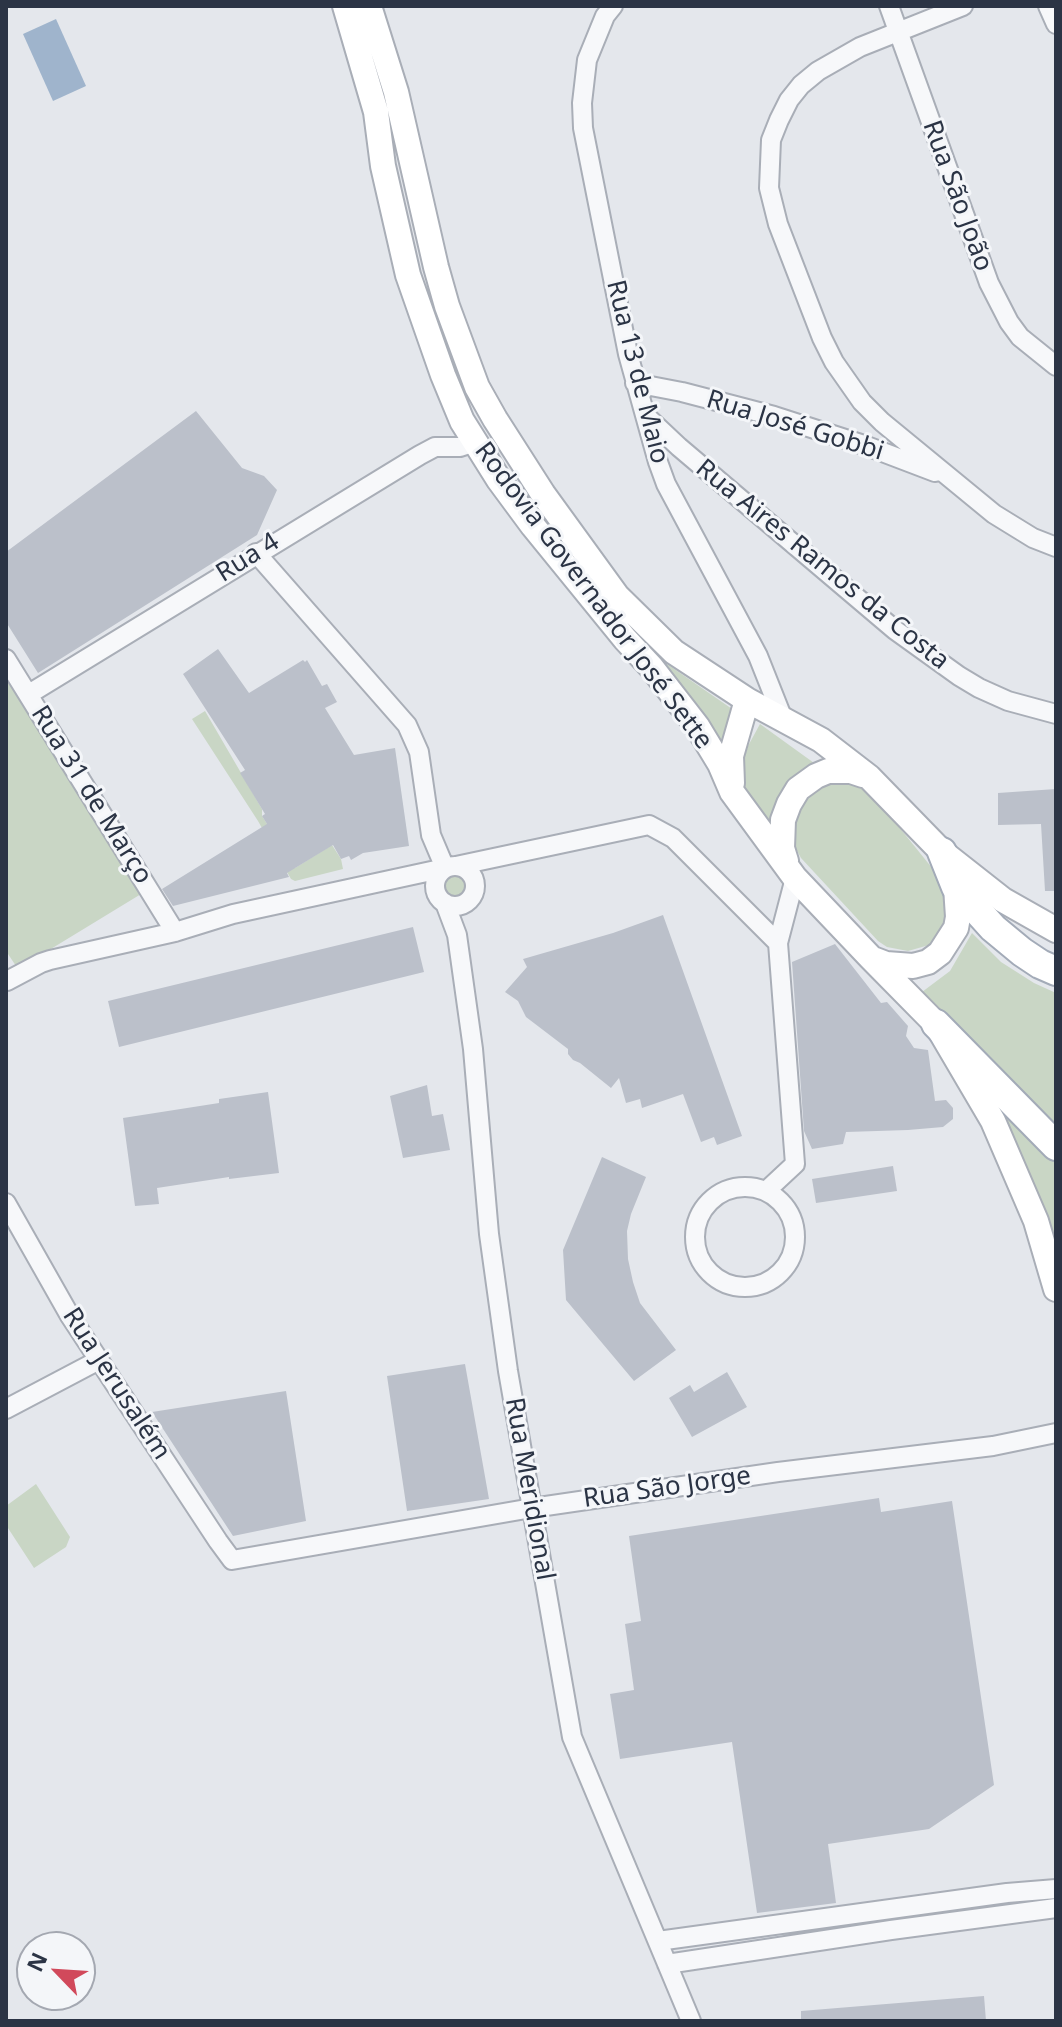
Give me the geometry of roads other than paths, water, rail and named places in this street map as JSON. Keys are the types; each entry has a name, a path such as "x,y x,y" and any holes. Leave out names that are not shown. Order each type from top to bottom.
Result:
{"main road":[{"name":"Rodovia Governador José Sette","path":"345,6 376,112 383,166 408,275 462,421 533,526 697,726 720,764 732,792 795,878 936,1024 993,1121 1036,1221 1056,1289"},
{"name":"Rodovia Governador José Sette","path":"376,11 427,236 447,306 477,387 543,494 617,596 674,652 747,700 821,740 869,777 942,852 1003,900 1056,930"},
{"path":"475,442 495,443 503,447 543,494"},
{"path":"732,792 731,756 747,700"},
{"path":"795,878 782,848 782,832 783,820 798,789 828,771 851,771 869,777"},
{"path":"871,958 886,964 913,966 928,962 940,953 956,928 958,917 956,887 942,852"},
{"path":"956,887 993,928 1022,952 1056,971"},
{"path":"936,1024 1056,1146"}],"street":[{"path":"587,60 599,6"},
{"name":"Rua 13 de Maio","path":"613,6 605,16 587,60 582,103 583,128 635,383 666,484 758,656 783,719"},
{"name":"Rua São João","path":"889,6 1000,307 1020,337 1056,366"},
{"path":"963,6 860,47 801,85 789,100 771,140 769,188 778,224 805,298 834,362 847,382 882,422 994,514 1012,527 1056,547"},
{"path":"1048,6 1056,24"},
{"name":"Rua José Gobbi","path":"635,383 774,416 864,445 952,479"},
{"name":"Rua Aires Ramos da Costa","path":"644,414 866,608 929,655 979,688 1008,701 1056,714"},
{"name":"Rua 4","path":"29,694 427,451 435,447 460,447 475,442"},
{"path":"256,553 407,725 419,752 431,835 450,867"},
{"name":"Rua 31 de Março","path":"6,659 175,932"},
{"path":"7,981 50,960 175,932 233,914 649,825 673,838 778,943"},
{"path":"457,935 477,876 490,857"},
{"path":"450,867 466,869 470,873 473,892 462,904 445,903 437,895 437,877 450,867"},
{"path":"766,1191 795,1164 778,943 795,878"},
{"name":"Rua Meridional","path":"445,903 457,935 473,1049 489,1234 508,1371 572,1737 691,2021"},
{"path":"741,1187 766,1191 783,1204 791,1217 795,1233 794,1248 789,1262 778,1275 750,1287 734,1286 708,1271 699,1258 696,1226 712,1199 726,1191 741,1187"},
{"name":"Rua Jerusalém","path":"6,1203 70,1316 232,1560"},
{"path":"6,1409 99,1360"},
{"name":"Rua São Jorge","path":"232,1560 532,1508 778,1472 993,1446 1056,1433"},
{"path":"658,1941 1056,1889"},
{"path":"667,1964 1056,1908"}],"water":[{"path":"56,19 86,86 53,101 23,34"}]}
